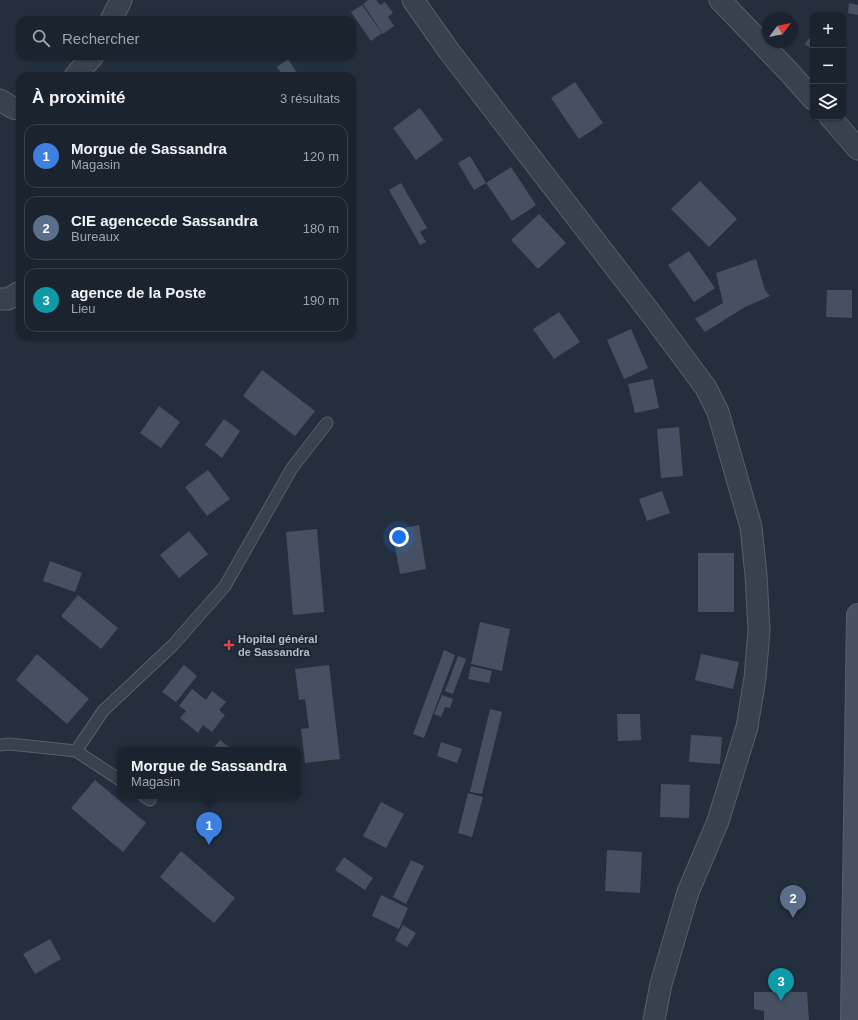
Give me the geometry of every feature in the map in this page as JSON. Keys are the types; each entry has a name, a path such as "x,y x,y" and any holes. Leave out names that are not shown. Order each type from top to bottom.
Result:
{"street":[{"path":"113,16 121,0"},
{"path":"413,0 449,51 643,303 706,388 718,412 751,527 756,575 759,630 755,678 747,727 718,821 688,892 661,984 654,1020"},
{"path":"720,0 810,95"},
{"path":"79,72 90,60"},
{"path":"0,100 16,108"},
{"path":"833,120 858,149"},
{"path":"0,299 8,299 16,294"},
{"path":"852,1020 856,859 858,615"}],"lane":[{"path":"76,751 103,711 173,645 225,586 292,468 328,423"},
{"path":"0,745 10,744 76,751 117,778"}],"building":[{"path":"368,0 376,0 380,5 385,2 393,13 388,17 394,26 383,34 363,4"},
{"path":"849,3 858,5 858,15 848,13"},
{"path":"362,5 382,33 371,41 356,19 356,16 354,16 351,12"},
{"path":"810,37 810,48 805,44"},
{"path":"289,60 296,72 280,72 277,67"},
{"path":"575,82 603,123 579,139 551,98"},
{"path":"420,108 443,140 416,160 393,128"},
{"path":"470,156 486,183 474,190 458,163"},
{"path":"511,167 536,205 512,221 486,183"},
{"path":"700,181 737,219 709,247 671,209"},
{"path":"401,183 427,228 420,232 426,242 420,245 389,190"},
{"path":"539,214 566,243 538,269 511,240"},
{"path":"689,251 715,288 694,302 668,265"},
{"path":"756,259 765,290 770,296 745,307 705,332 695,319 723,303 716,273"},
{"path":"827,290 852,290 852,318 826,317"},
{"path":"559,312 580,342 554,359 533,329"},
{"path":"631,329 648,368 624,379 607,340"},
{"path":"262,370 315,411 295,436 243,396"},
{"path":"653,379 659,408 635,413 628,384"},
{"path":"159,406 180,422 161,448 140,433"},
{"path":"224,419 240,431 222,458 205,445"},
{"path":"679,427 683,476 661,478 657,429"},
{"path":"208,470 230,499 207,516 185,487"},
{"path":"662,491 670,513 647,521 639,499"},
{"path":"419,525 426,569 400,574 392,530"},
{"path":"317,529 324,612 293,615 286,532"},
{"path":"189,531 208,554 179,578 160,555"},
{"path":"698,553 734,553 734,612 698,612"},
{"path":"50,561 82,573 75,592 43,581"},
{"path":"78,595 118,628 101,649 61,616"},
{"path":"480,622 510,629 502,671 471,664"},
{"path":"444,650 455,655 424,738 413,734"},
{"path":"37,654 89,699 67,724 16,680"},
{"path":"701,654 739,662 733,689 695,680"},
{"path":"458,656 466,659 453,694 445,691"},
{"path":"184,665 197,676 176,702 162,692"},
{"path":"329,665 340,759 305,763 301,729 309,728 305,699 299,700 295,669"},
{"path":"471,666 492,671 489,683 468,679"},
{"path":"192,689 206,700 212,691 226,702 219,710 225,715 212,732 203,725 198,733 180,718 186,711 179,706"},
{"path":"442,695 453,699 450,708 445,707 441,717 434,714"},
{"path":"490,709 502,712 482,794 470,792"},
{"path":"617,714 640,714 641,740 618,741"},
{"path":"691,735 722,737 720,764 689,762"},
{"path":"220,740 229,747 214,747"},
{"path":"441,742 462,749 457,763 437,756"},
{"path":"95,780 146,823 123,852 71,808"},
{"path":"661,784 690,785 689,818 660,817"},
{"path":"468,793 483,797 472,837 458,833"},
{"path":"381,802 404,814 386,848 363,836"},
{"path":"607,850 642,852 640,893 605,891"},
{"path":"181,851 235,898 214,923 160,877"},
{"path":"344,857 373,878 365,890 335,870"},
{"path":"411,860 424,866 406,904 393,897"},
{"path":"381,895 408,908 399,929 372,916"},
{"path":"403,925 416,933 407,947 395,940"},
{"path":"50,939 61,959 35,974 23,954"},
{"path":"754,992 807,992 809,1020 764,1020 764,1011 754,1009"}],"place":[{"name":"Hopital général de Sassandra","path":"229,645"},
{"name":"Morgue de Sassandra","path":"209,845"},
{"name":"CIE agencecde Sassandra","path":"793,918"},
{"name":"agence de la Poste","path":"781,1001"}]}
